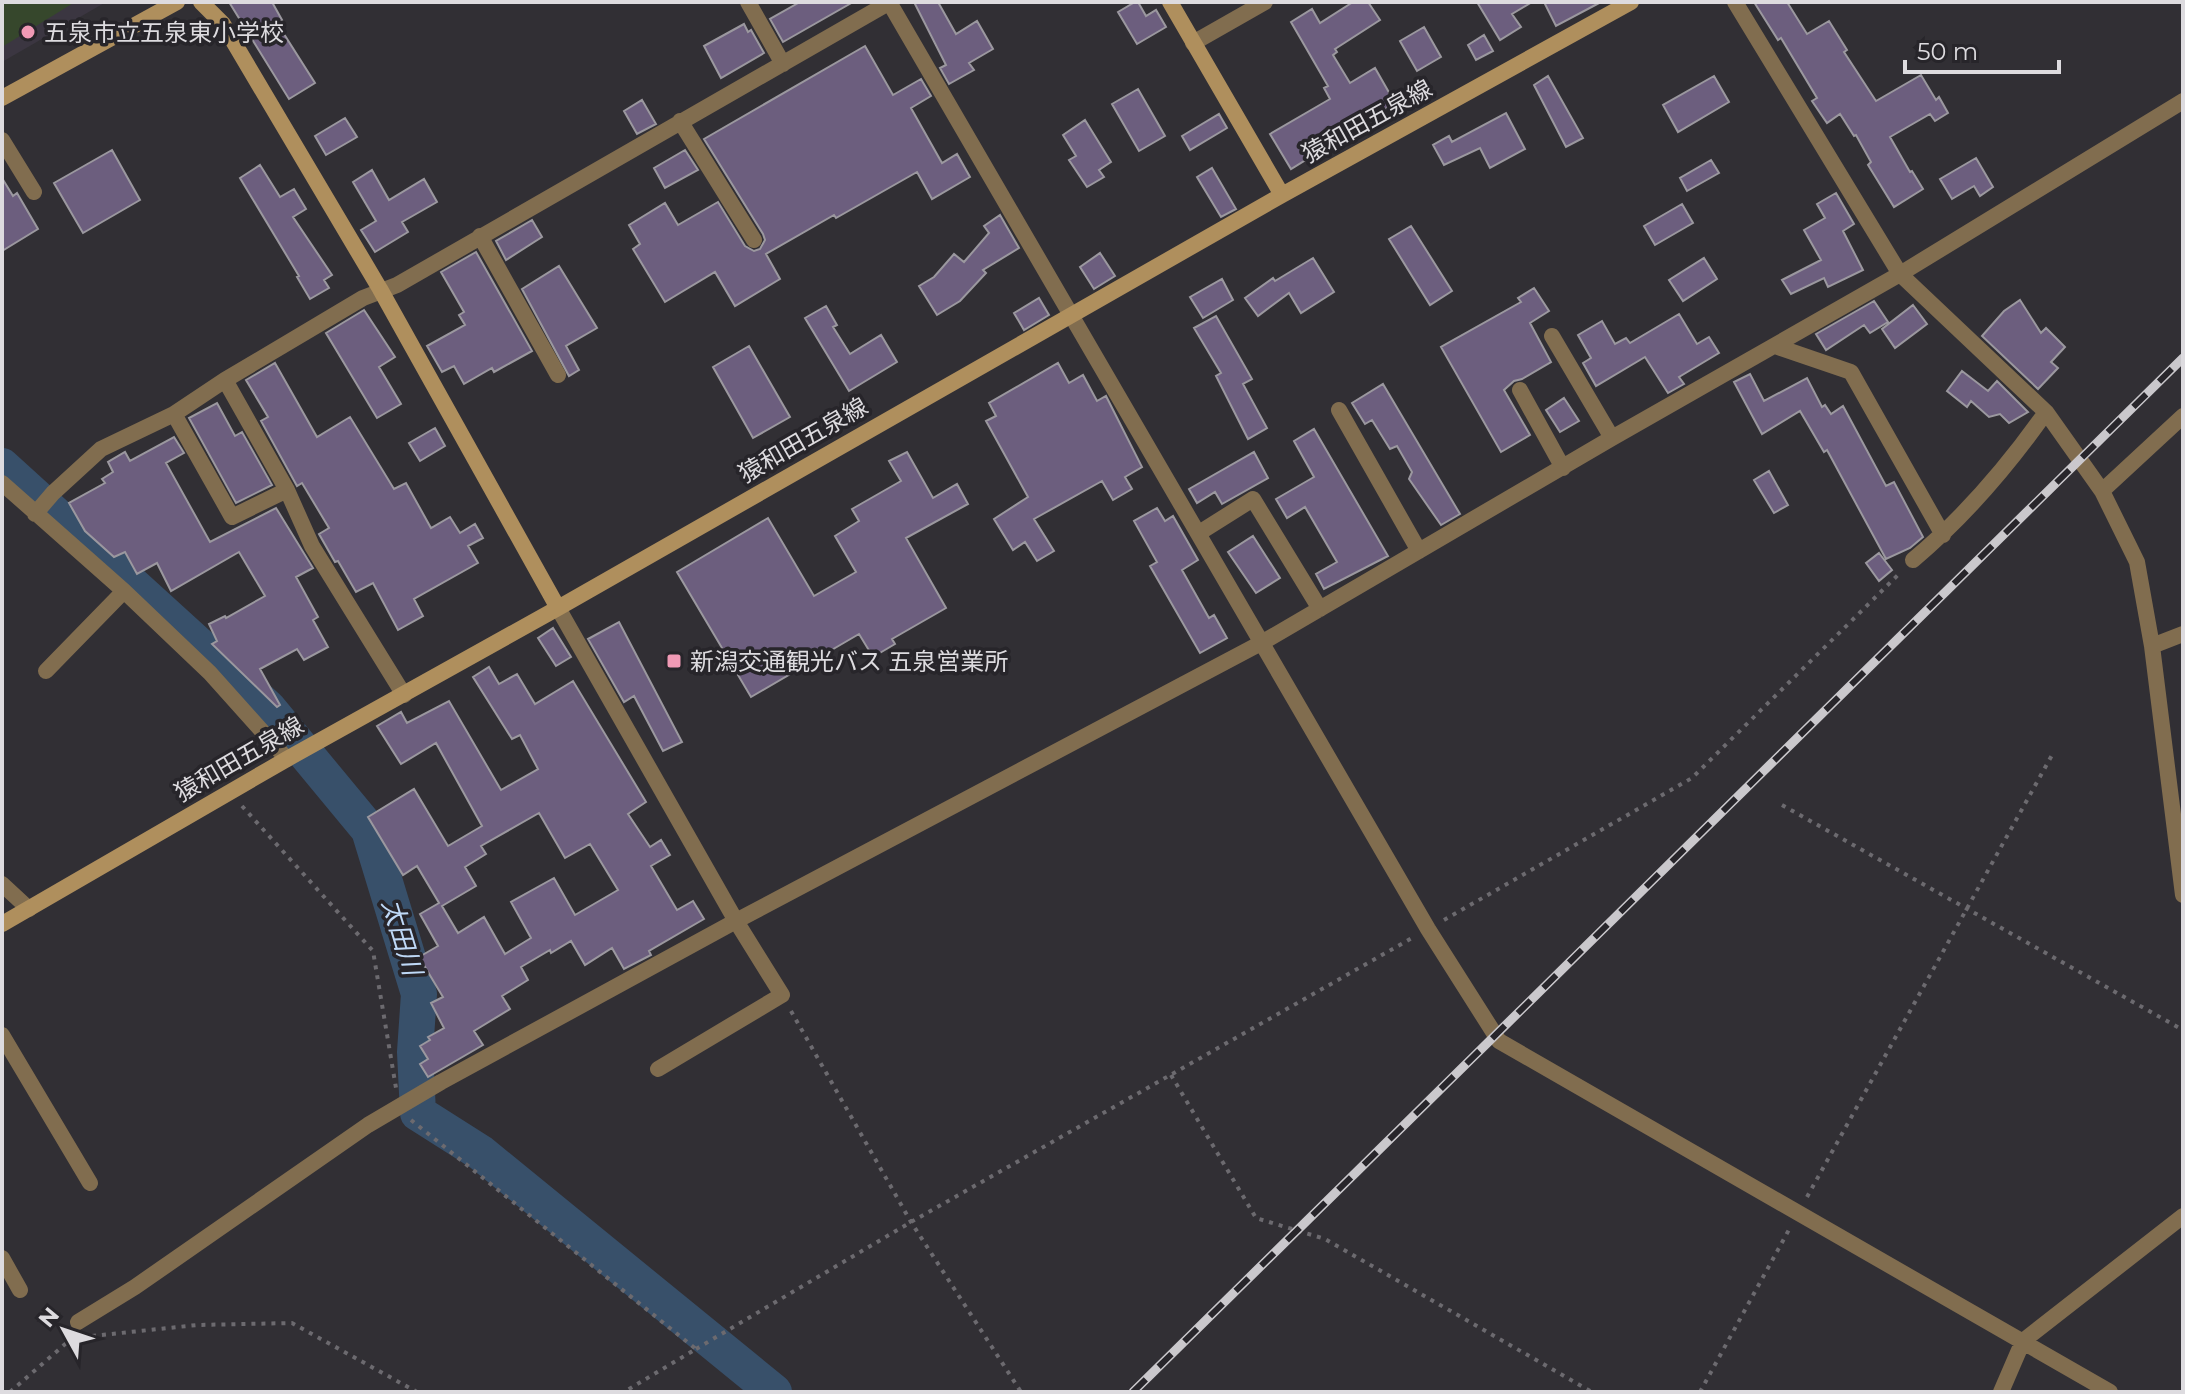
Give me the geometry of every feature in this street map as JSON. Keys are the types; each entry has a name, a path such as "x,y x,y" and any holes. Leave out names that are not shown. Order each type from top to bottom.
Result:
{"main road":[{"path":"2,98 177,2"},
{"path":"201,2 223,24 380,289 558,608"},
{"path":"1170,2 1282,195"},
{"name":"猿和田五泉線","path":"2,924 313,744 558,608 1282,195 1631,2"}],"street":[{"path":"748,2 783,64"},
{"path":"35,514 101,449 174,414 225,380 380,289 397,285 890,2 1428,929 1499,1041 2110,1392"},
{"path":"1193,43 1265,2"},
{"path":"1735,2 1900,274 2046,412 2102,491 2137,562 2152,646 2183,895"},
{"path":"78,1322 135,1287 368,1125 430,1088 736,921 1263,642 1900,274 2183,101"},
{"path":"680,121 754,240"},
{"path":"2,140 34,192"},
{"path":"480,236 558,375"},
{"path":"1552,336 1612,438"},
{"path":"1775,346 1851,372 1943,535"},
{"path":"225,380 287,490 312,546 404,695"},
{"path":"1520,390 1563,468"},
{"path":"1339,410 1419,551"},
{"path":"1913,560 1943,535 2025,442 2046,412"},
{"path":"174,414 232,517 287,490"},
{"path":"2102,491 2183,416"},
{"path":"2,483 124,591 210,673 287,759"},
{"path":"1199,533 1253,499 1320,609"},
{"path":"46,671 124,591"},
{"path":"558,608 736,921 782,995 658,1069"},
{"path":"2152,646 2183,634"},
{"path":"2,884 29,909"},
{"path":"2,1035 90,1183"},
{"path":"2001,1392 2023,1341 2183,1216"},
{"path":"2,1258 20,1290"}],"path":[{"path":"624,1392 911,1222 1692,778 1913,560"},
{"path":"1700,1392 2052,755"},
{"path":"229,792 373,951 402,1105"},
{"path":"1782,805 2183,1030"},
{"path":"782,995 911,1222 1021,1392"},
{"path":"1171,1075 1256,1218 1325,1239 1592,1392"},
{"path":"411,1120 696,1349"},
{"path":"10,1392 69,1339 197,1325 292,1323 417,1392"}],"shaded area":[{"name":"五泉市立五泉東小学校","path":"2,2 106,2 2,62"}],"green space":[{"path":"2,2 75,2 2,47"}],"building":[{"path":"229,2 272,2 282,20 277,23 315,83 289,99"},
{"path":"800,2 853,2 783,42 770,19"},
{"path":"914,2 938,2 956,34 977,21 993,49 969,63 974,70 949,84 940,68 946,65"},
{"path":"1135,2 1146,16 1156,10 1166,27 1137,44 1118,12"},
{"path":"1353,2 1368,2 1380,20 1335,49 1337,52 1333,55 1350,83 1375,68 1395,103 1310,154 1312,156 1291,169 1270,134 1330,99 1324,88 1328,86 1291,22 1312,9 1320,23"},
{"path":"1477,2 1532,2 1512,14 1521,27 1500,40"},
{"path":"1544,2 1601,2 1556,26"},
{"path":"1754,2 1787,2 1807,34 1829,21 1847,50 1844,52 1876,101 1921,75 1948,113 1935,121 1930,114 1890,137 1923,189 1894,207 1868,165 1871,162 1856,135 1840,114 1827,123 1812,101 1817,98 1781,38 1778,40"},
{"path":"744,24 764,53 721,78 704,46"},
{"path":"1424,27 1441,57 1417,71 1400,41"},
{"path":"1484,35 1493,51 1476,60 1468,45"},
{"path":"865,46 893,95 921,79 931,96 911,108 942,163 957,154 970,177 932,199 917,172 836,218 834,215 766,254 780,279 735,306 715,272 665,302 633,249 640,244 629,225 665,203 678,225 718,202 745,246 754,251 760,249 765,240 763,234 704,139"},
{"path":"1548,76 1583,138 1566,147 1534,85"},
{"path":"1714,76 1729,102 1678,132 1663,105"},
{"path":"1138,89 1165,136 1139,151 1112,104"},
{"path":"642,100 656,124 637,134 624,111"},
{"path":"1506,113 1525,149 1490,168 1480,148 1444,165 1433,145 1449,136 1452,142"},
{"path":"1219,114 1227,128 1190,150 1182,136"},
{"path":"345,118 357,137 326,155 315,136"},
{"path":"1085,120 1111,162 1099,170 1104,177 1087,187 1069,160 1076,156 1063,135"},
{"path":"112,150 140,200 83,233 54,183"},
{"path":"685,150 698,170 665,188 654,168"},
{"path":"1976,158 1993,187 1980,196 1974,186 1952,199 1940,179"},
{"path":"1711,160 1719,173 1687,191 1680,178"},
{"path":"260,165 280,197 294,189 306,209 293,217 332,275 324,280 329,288 310,299 240,178"},
{"path":"1212,168 1236,209 1221,217 1197,177"},
{"path":"372,170 389,200 424,179 437,202 402,222 408,232 375,252 361,230 376,221 353,182"},
{"path":"2,178 13,196 17,193 38,229 2,251"},
{"path":"1836,193 1854,224 1843,231 1863,270 1828,287 1824,278 1791,294 1782,280 1821,260 1804,230 1825,218 1817,204"},
{"path":"1682,204 1693,223 1655,245 1644,226"},
{"path":"1000,215 1019,248 983,270 986,273 960,301 937,315 919,286 934,277 954,254 964,262 989,233 984,226"},
{"path":"532,220 542,237 506,260 496,241"},
{"path":"1411,226 1452,291 1430,305 1389,239"},
{"path":"476,252 532,351 464,384 454,366 442,372 427,346 465,325 459,315 464,312 441,272"},
{"path":"1100,253 1115,276 1094,289 1080,267"},
{"path":"1313,258 1334,292 1301,313 1289,293 1258,316 1245,298 1273,278 1275,281"},
{"path":"1704,258 1717,279 1683,301 1669,280"},
{"path":"559,266 597,328 566,346 579,370 569,376 522,289"},
{"path":"1222,279 1233,300 1203,318 1190,297"},
{"path":"1534,288 1549,311 1530,323 1551,362 1514,381 1504,390 1530,435 1501,452 1441,347 1521,302 1518,298"},
{"path":"1039,298 1049,315 1024,330 1014,313"},
{"path":"2020,300 2041,333 2046,328 2065,347 2051,362 2058,368 2038,389 1982,336 2004,311"},
{"path":"1874,301 1888,322 1870,333 1864,325 1826,350 1816,334"},
{"path":"1913,305 1927,324 1895,348 1882,329"},
{"path":"826,306 837,325 833,327 850,354 881,335 897,362 849,391 805,318"},
{"path":"364,310 395,357 379,367 401,404 377,418 326,333"},
{"path":"1679,314 1697,344 1709,337 1719,353 1679,377 1684,384 1668,393 1645,357 1596,386 1583,363 1591,358 1578,335 1602,321 1615,344 1626,338 1630,343"},
{"path":"1216,316 1252,379 1243,384 1267,428 1248,439 1216,376 1221,373 1194,328"},
{"path":"749,346 790,417 753,438 713,367"},
{"path":"275,363 317,437 350,417 394,489 406,483 431,528 450,517 460,533 475,524 483,538 468,546 478,563 414,599 423,616 398,630 373,583 356,592 338,561 335,562 319,534 329,528 302,483 297,486 261,421 268,417 246,380"},
{"path":"1058,363 1069,383 1083,375 1097,401 1106,396 1142,467 1125,477 1132,489 1113,500 1102,481 1034,519 1054,551 1037,561 1025,542 1013,550 994,519 1028,497 986,421 996,416 989,403"},
{"path":"1962,371 1988,391 1997,381 2028,412 2009,423 2000,414 1989,417 1971,401 1967,407 1947,391"},
{"path":"1750,374 1764,401 1807,378 1822,407 1825,405 1831,414 1843,406 1886,486 1894,482 1923,537 1910,548 1886,559 1827,450 1824,452 1800,411 1762,434 1734,382"},
{"path":"1383,384 1460,514 1441,525 1409,479 1412,472 1397,446 1390,449 1372,420 1365,424 1352,403"},
{"path":"1564,398 1579,421 1560,432 1546,410"},
{"path":"217,403 235,436 242,432 272,485 236,503 189,418"},
{"path":"435,428 445,446 420,461 409,443"},
{"path":"1314,429 1388,556 1324,589 1316,574 1337,562 1305,507 1287,518 1276,499 1314,477 1294,441"},
{"path":"174,437 184,453 166,463 210,542 276,508 313,568 296,577 318,617 313,620 328,647 304,660 297,649 260,669 280,705 277,707 212,644 217,641 209,624 265,596 239,552 171,591 157,563 137,574 125,552 114,557 85,531 69,503 105,483 102,479 113,472 108,462 125,452 130,461"},
{"path":"907,452 933,498 957,484 968,504 906,538 946,608 892,639 895,644 873,657 859,634 751,697 677,572 768,518 814,596 856,572 835,536 859,521 852,509 901,481 889,461"},
{"path":"1254,452 1268,478 1222,504 1215,492 1197,503 1189,489"},
{"path":"1769,471 1788,505 1774,513 1754,480"},
{"path":"1157,508 1165,521 1173,516 1198,560 1182,570 1209,618 1214,615 1227,638 1200,653 1150,566 1157,562 1134,521"},
{"path":"1253,536 1280,578 1256,593 1228,552"},
{"path":"1879,553 1892,570 1879,581 1866,563"},
{"path":"619,622 682,742 663,751 634,696 624,702 588,639"},
{"path":"553,628 571,657 556,666 538,638"},
{"path":"489,667 499,684 517,674 535,704 573,681 646,802 628,814 650,847 661,840 670,855 651,866 677,910 693,901 704,919 649,951 651,955 624,969 612,948 585,965 571,941 551,953 550,950 521,967 528,980 502,996 510,1009 474,1031 483,1045 428,1077 420,1064 428,1059 420,1046 444,1028 431,1003 443,997 419,957 438,946 420,914 439,903 417,866 403,875 368,817 414,789 448,846 482,826 436,743 401,764 377,726 401,712 407,723 449,701 501,790 538,769 520,735 512,739 473,677","holes":["539,813 565,858 590,844 618,890 575,915 554,878 511,902 531,938 505,954 484,917 458,933 442,906 476,886 465,867 486,854 481,846"]}],"waterway":[{"name":"太田川","path":"2,466 268,708 369,830 419,994 415,1052 418,1113 481,1153 774,1392"}],"railway":[{"path":"1133,1392 2183,358"}],"place":[{"name":"五泉市立五泉東小学校","path":"28,32"},
{"name":"新潟交通観光バス 五泉営業所","path":"674,661"}]}
